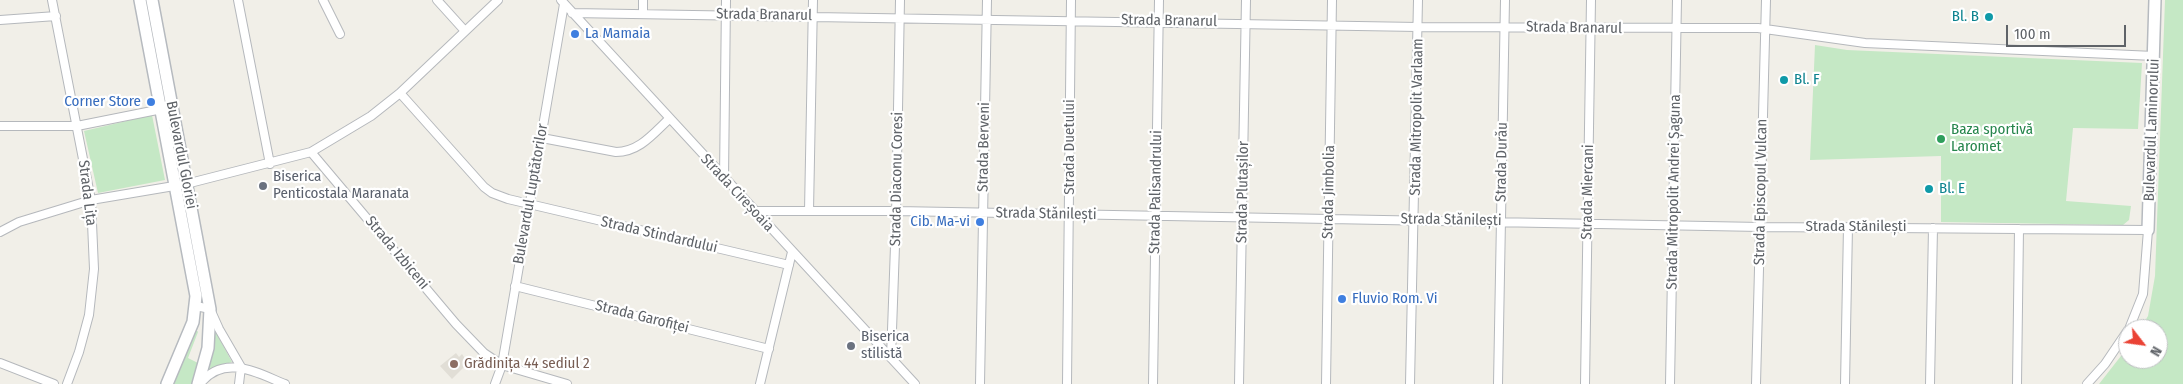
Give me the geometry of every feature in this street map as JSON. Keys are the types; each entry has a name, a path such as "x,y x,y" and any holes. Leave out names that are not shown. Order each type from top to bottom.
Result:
{"street":[{"name":"Strada Lița","path":"52,0 91,200 94,268 89,315 79,352 67,384"},
{"name":"Bulevardul Gloriei","path":"140,0 167,109"},
{"name":"Bulevardul Gloriei","path":"152,0 196,306"},
{"path":"238,0 270,164"},
{"path":"324,0 340,34"},
{"path":"437,0 464,31"},
{"path":"0,232 19,222 91,200 180,185 270,164 311,152 371,116 400,93 498,0"},
{"path":"643,0 643,13"},
{"path":"724,178 726,0"},
{"path":"809,211 813,0"},
{"name":"Strada Diaconu Coresi","path":"891,358 897,211 900,0"},
{"name":"Strada Berveni","path":"980,384 987,0"},
{"name":"Strada Duetului","path":"1067,384 1071,0"},
{"name":"Strada Palisandrului","path":"1153,384 1159,0"},
{"name":"Strada Plutașilor","path":"1240,384 1246,0"},
{"name":"Strada Jimbolia","path":"1326,384 1332,0"},
{"name":"Strada Mitropolit Varlaam","path":"1410,384 1415,219 1418,0"},
{"name":"Strada Durău","path":"1498,384 1505,0"},
{"name":"Strada Miercani","path":"1585,384 1591,0"},
{"name":"Strada Mitropolit Andrei Șaguna","path":"1670,384 1677,0"},
{"name":"Strada Episcopul Vulcan","path":"1756,384 1766,0"},
{"name":"Bulevardul Laminorului","path":"2148,230 2155,0"},
{"name":"Strada Cireșoaia","path":"562,2 915,384"},
{"name":"Bulevardul Luptătorilor","path":"495,384 502,366 542,138 562,2"},
{"name":"Strada Branarul","path":"572,13 1070,19 1505,28 1765,28 1865,43 2154,56"},
{"path":"0,20 56,16"},
{"name":"Strada Stindardului","path":"400,93 484,187 501,197 789,265"},
{"path":"0,126 77,126 167,109"},
{"path":"542,138 625,152 637,148 669,118"},
{"name":"Strada Izbiceni","path":"311,152 462,331 484,353 502,366"},
{"name":"Bulevardul Gloriei","path":"180,185 210,309 208,348 199,384"},
{"name":"Strada Stănilești","path":"754,211 983,212 1761,227 2148,230"},
{"path":"1845,384 1848,227"},
{"path":"1930,384 1933,228"},
{"path":"2017,384 2019,229"},
{"path":"2133,319 2143,294 2148,230"},
{"path":"760,384 792,252"},
{"name":"Strada Garofiței","path":"515,286 769,349"},
{"path":"167,384 190,329 196,306 210,309 241,367 239,384"},
{"path":"2087,384 2105,364 2118,345"},
{"path":"0,363 54,384"},
{"path":"502,366 567,384"},
{"path":"199,384 216,371 241,367 285,384"}],"shaded area":[{"name":"Grădinița 44 sediul 2","path":"456,353 459,357 462,354 466,360 463,362 465,366 452,379 440,366"}],"green space":[{"path":"2165,0 2183,0 2183,384 2099,384 2118,360 2118,369 2168,369 2168,319 2146,319 2155,276"},
{"name":"Baza sportivă Laromet","path":"1815,45 1847,50 2142,63 2138,129 2073,128 2066,201 2131,206 2129,220 2123,225 1941,222 1941,156 1810,160"},
{"path":"152,115 165,180 98,193 84,131"},
{"path":"213,327 232,362 211,369 203,375"},
{"path":"195,328 198,332 188,358 198,363 193,384 169,384"}],"place":[{"name":"Bl. B","path":"1989,17"},
{"name":"La Mamaia","path":"575,34"},
{"name":"Bl. F","path":"1784,80"},
{"name":"Corner Store","path":"151,102"},
{"name":"Baza sportivă Laromet","path":"1941,139"},
{"name":"Biserica Penticostala Maranata","path":"263,186"},
{"name":"Bl. E","path":"1929,189"},
{"name":"Cib. Ma-vi","path":"980,222"},
{"name":"Fluvio Rom. Vi","path":"1342,299"},
{"name":"Biserica stilistă","path":"851,346"},
{"name":"Grădinița 44 sediul 2","path":"454,364"}]}
